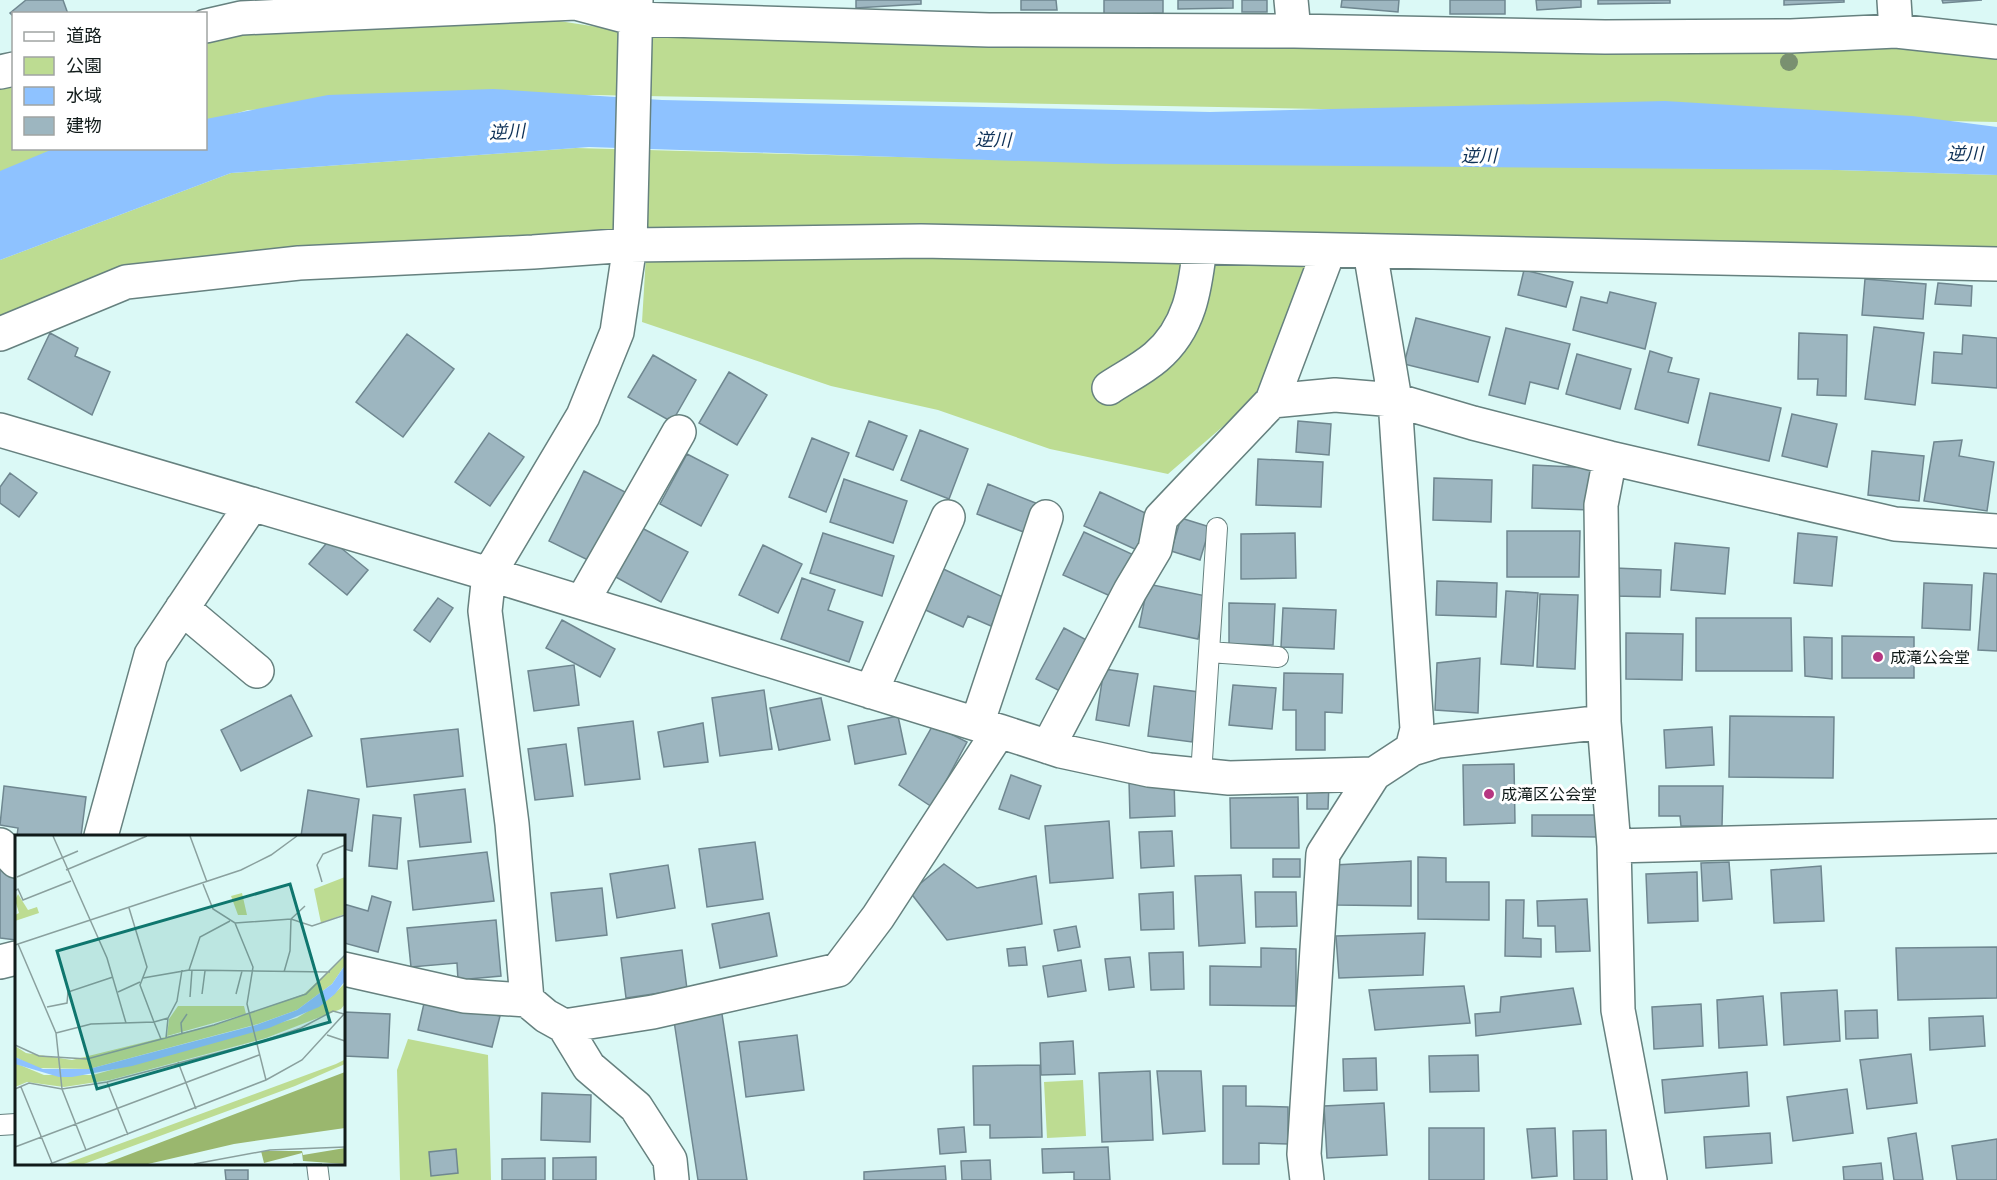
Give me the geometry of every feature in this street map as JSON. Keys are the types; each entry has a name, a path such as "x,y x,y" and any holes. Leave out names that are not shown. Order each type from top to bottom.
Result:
{"street":[{"path":"207,26 241,18 576,3 636,9 989,30 1293,16 1617,37 1791,36 1895,16 1997,42"},
{"path":"527,1000 512,824 485,611 489,573 583,416 617,332 630,244 636,9"},
{"path":"0,334 126,282 298,263 533,252 630,244 921,241 1997,264"},
{"path":"1109,388 1156,357 1180,330 1194,290 1200,247"},
{"path":"1048,747 1130,591 1155,549 1161,518 1272,401 1329,250"},
{"path":"1370,251 1395,400 1417,729 1412,749"},
{"path":"1272,401 1335,395 1395,400 1473,423 1610,458 1894,524 1997,531"},
{"path":"0,430 489,573 1048,747 1149,770 1229,778 1374,774"},
{"path":"582,602 679,432"},
{"path":"1610,458 1600,505 1604,722 1614,846 1618,1010 1650,1180"},
{"path":"102,835 151,654 252,504"},
{"path":"871,692 948,517"},
{"path":"564,1026 653,1012 838,970 878,917 988,728 1046,517"},
{"path":"182,608 257,671"},
{"path":"1307,1180 1304,1155 1323,854 1374,774 1412,749 1438,741 1604,722"},
{"path":"1614,846 1997,836"},
{"path":"0,845 15,860"},
{"path":"0,962 15,958"},
{"path":"345,969 464,996 527,1000 546,1016 564,1026 590,1067 636,1107 670,1160 672,1180"}],"lane":[{"path":"1201,775 1217,528"},
{"path":"1209,652 1278,657"},
{"path":"0,1125 15,1124"},
{"path":"317,1165 319,1180"}],"green space":[{"path":"540,18 604,28 1545,39 1997,49 1997,122 593,95 248,110 207,122 207,40 286,27"},
{"path":"12,83 12,150 106,150 0,179 0,84"},
{"path":"576,148 1010,160 1837,170 1997,175 1997,265 856,241 139,280 0,335 0,260 231,173"},
{"path":"646,256 1316,261 1265,390 1168,474 1050,449 938,410 831,386 642,322"},
{"path":"408,1039 488,1055 491,1180 400,1180 397,1070"},
{"path":"1083,1080 1086,1136 1047,1138 1044,1082"}],"water":[{"name":"逆川","path":"493,89 662,100 1210,112 1665,101 1912,116 1997,127 1997,175 1837,170 1114,164 589,147 231,173 0,260 0,171 51,150 207,150 207,119 328,95"}],"building":[{"path":"26,0 63,0 67,12 12,12 12,15 10,13"},
{"path":"856,0 921,0 921,4 856,8"},
{"path":"1021,0 1056,0 1057,10 1021,10"},
{"path":"1104,0 1163,0 1163,13 1104,15"},
{"path":"1178,0 1233,0 1233,8 1178,9"},
{"path":"1242,0 1267,0 1267,12 1242,12"},
{"path":"1342,0 1399,0 1398,12 1341,7"},
{"path":"1450,0 1505,0 1505,14 1450,14"},
{"path":"1536,0 1581,0 1581,7 1537,10"},
{"path":"1598,0 1670,0 1670,3 1598,4"},
{"path":"1784,0 1844,0 1844,2 1784,5"},
{"path":"1942,0 1982,0 1943,3"},
{"path":"1524,270 1573,282 1566,307 1518,295"},
{"path":"1865,279 1926,284 1923,319 1862,315"},
{"path":"1938,283 1972,286 1971,306 1935,304"},
{"path":"1610,292 1656,303 1645,349 1573,330 1581,297 1607,303"},
{"path":"1416,318 1490,337 1478,382 1404,364"},
{"path":"1874,327 1924,333 1915,405 1865,399"},
{"path":"1506,328 1570,344 1558,389 1530,382 1525,404 1489,395"},
{"path":"50,333 78,348 75,356 110,372 92,415 28,379"},
{"path":"1799,333 1847,335 1846,396 1817,395 1818,379 1798,379"},
{"path":"407,334 454,369 403,437 356,402"},
{"path":"1963,335 1997,338 1997,388 1932,383 1934,352 1962,354"},
{"path":"1650,351 1672,358 1668,372 1699,379 1688,423 1635,409"},
{"path":"1577,354 1631,369 1620,409 1566,394"},
{"path":"653,355 696,380 672,422 628,397"},
{"path":"729,372 767,395 737,445 699,423"},
{"path":"1710,393 1781,408 1769,461 1698,445"},
{"path":"1792,414 1837,424 1827,467 1782,456"},
{"path":"869,421 907,436 893,470 856,456"},
{"path":"1298,421 1331,424 1329,455 1296,452"},
{"path":"920,430 968,449 949,499 901,480"},
{"path":"489,433 524,457 490,506 455,482"},
{"path":"812,438 849,453 826,512 789,497"},
{"path":"1962,440 1959,456 1994,462 1987,511 1924,501 1934,442"},
{"path":"1872,451 1924,456 1919,501 1868,495"},
{"path":"687,454 728,475 701,526 660,504"},
{"path":"1258,459 1323,462 1321,507 1256,505"},
{"path":"1533,465 1592,468 1591,510 1532,508"},
{"path":"584,471 627,493 592,562 549,541"},
{"path":"10,473 37,493 19,517 0,503 0,487"},
{"path":"1434,478 1492,480 1491,522 1433,520"},
{"path":"844,479 907,501 893,543 830,522"},
{"path":"988,484 1038,504 1026,533 977,514"},
{"path":"1100,492 1154,517 1139,551 1084,526"},
{"path":"1181,518 1210,527 1200,560 1171,551"},
{"path":"638,526 688,552 661,602 612,575"},
{"path":"1507,531 1580,531 1579,577 1507,577"},
{"path":"1084,532 1136,556 1117,599 1063,575"},
{"path":"823,533 894,556 882,596 810,573"},
{"path":"1295,533 1296,578 1241,579 1241,534"},
{"path":"1798,533 1837,537 1832,586 1794,583"},
{"path":"330,539 368,570 347,595 309,564"},
{"path":"1675,543 1729,548 1725,594 1671,590"},
{"path":"763,545 802,564 778,613 739,595"},
{"path":"937,566 1005,598 991,626 968,616 963,627 919,607"},
{"path":"1615,568 1661,570 1660,597 1614,596"},
{"path":"1984,573 1997,574 1997,651 1978,650"},
{"path":"802,578 835,590 828,610 863,622 849,662 781,639"},
{"path":"1437,581 1497,583 1496,617 1436,615"},
{"path":"1924,583 1972,585 1970,630 1922,628"},
{"path":"1148,584 1206,596 1198,639 1139,627"},
{"path":"1506,591 1538,593 1533,666 1501,664"},
{"path":"1540,594 1578,595 1575,669 1537,667"},
{"path":"438,598 453,608 430,642 414,630"},
{"path":"1229,603 1275,604 1273,645 1229,644"},
{"path":"1283,608 1336,610 1334,649 1281,647"},
{"path":"1696,618 1791,618 1792,671 1696,671"},
{"path":"562,620 615,649 600,677 546,648"},
{"path":"1064,628 1092,643 1064,693 1036,679"},
{"path":"1626,633 1683,634 1682,680 1626,679"},
{"name":"成滝公会堂","path":"1842,636 1914,637 1914,678 1842,678"},
{"path":"1804,637 1832,638 1832,679 1805,676"},
{"path":"1480,658 1478,713 1435,710 1437,663"},
{"path":"574,665 579,705 534,711 528,671"},
{"path":"1104,669 1138,674 1129,726 1096,720"},
{"path":"1284,673 1343,674 1342,713 1325,712 1325,750 1296,750 1296,710 1283,710"},
{"path":"1233,685 1276,688 1272,729 1229,725"},
{"path":"1154,686 1199,692 1192,742 1148,736"},
{"path":"764,690 772,749 720,756 712,698"},
{"path":"291,695 312,736 241,771 221,730"},
{"path":"821,698 830,740 779,750 770,708"},
{"path":"898,716 906,754 855,764 848,726"},
{"path":"1730,716 1834,717 1833,778 1729,777"},
{"path":"633,721 640,779 585,785 578,728"},
{"path":"703,723 708,762 664,767 658,732"},
{"path":"933,725 967,742 932,807 899,785"},
{"path":"1712,727 1714,765 1666,768 1664,730"},
{"path":"458,729 463,776 367,787 361,739"},
{"path":"566,744 573,796 535,800 528,749"},
{"name":"成滝区公会堂","path":"1514,764 1515,823 1464,825 1463,765"},
{"path":"1011,775 1041,786 1029,819 999,809"},
{"path":"1174,780 1175,816 1130,818 1129,782"},
{"path":"1307,783 1329,783 1328,809 1307,809"},
{"path":"4,786 86,797 81,835 17,835 18,828 0,825"},
{"path":"1659,786 1723,786 1722,826 1681,826 1680,816 1659,816"},
{"path":"465,789 471,842 420,847 414,795"},
{"path":"308,790 359,799 352,851 345,849 345,835 301,835"},
{"path":"1298,797 1299,848 1231,848 1230,798"},
{"path":"373,815 401,818 397,869 369,866"},
{"path":"1532,815 1597,815 1597,837 1532,836"},
{"path":"1109,821 1113,878 1050,883 1045,826"},
{"path":"1172,831 1174,866 1141,868 1139,832"},
{"path":"755,842 763,899 707,907 699,849"},
{"path":"487,852 494,901 413,910 408,861"},
{"path":"1418,857 1446,858 1446,882 1489,882 1489,920 1418,919"},
{"path":"1273,859 1300,859 1300,877 1273,877"},
{"path":"1411,861 1411,906 1337,905 1334,865"},
{"path":"1729,862 1732,899 1703,901 1701,863"},
{"path":"944,864 977,888 1036,876 1042,924 947,940 910,892"},
{"path":"668,865 675,908 617,918 610,874"},
{"path":"1821,866 1824,921 1774,923 1771,870"},
{"path":"0,869 15,872 15,940 0,938"},
{"path":"1697,872 1698,921 1648,923 1646,874"},
{"path":"1241,875 1245,943 1199,946 1195,876"},
{"path":"602,888 607,935 556,941 551,893"},
{"path":"1173,892 1174,929 1141,930 1139,894"},
{"path":"1255,892 1296,892 1297,926 1256,927"},
{"path":"372,896 391,902 378,952 345,943 345,904 368,911"},
{"path":"1587,899 1590,951 1556,952 1555,926 1538,926 1537,901"},
{"path":"1506,900 1524,900 1523,938 1541,939 1541,957 1505,956"},
{"path":"769,913 777,956 720,968 712,924"},
{"path":"496,920 501,976 458,980 457,963 411,967 407,928"},
{"path":"1076,926 1080,947 1058,951 1054,930"},
{"path":"1425,933 1423,975 1339,978 1336,936"},
{"path":"1025,947 1027,965 1009,966 1007,949"},
{"path":"1997,947 1997,998 1898,1000 1896,948"},
{"path":"1261,948 1296,949 1296,1006 1210,1005 1210,966 1261,967"},
{"path":"682,950 687,989 626,998 621,958"},
{"path":"1183,952 1184,989 1151,990 1149,953"},
{"path":"1130,957 1134,987 1109,990 1105,959"},
{"path":"1081,960 1086,991 1048,997 1043,966"},
{"path":"1464,986 1470,1023 1375,1030 1369,990"},
{"path":"1573,988 1581,1024 1476,1036 1475,1014 1500,1012 1501,997"},
{"path":"1837,990 1840,1041 1784,1045 1781,993"},
{"path":"1763,996 1767,1045 1719,1048 1717,1000"},
{"path":"425,999 500,1016 492,1047 418,1030"},
{"path":"1701,1004 1703,1046 1654,1049 1652,1007"},
{"path":"1877,1010 1878,1038 1846,1039 1845,1011"},
{"path":"345,1012 390,1014 388,1058 345,1056"},
{"path":"722,1014 747,1180 698,1180 674,1021"},
{"path":"1983,1016 1985,1046 1930,1050 1929,1018"},
{"path":"797,1035 804,1090 746,1097 739,1042"},
{"path":"1073,1041 1075,1074 1041,1075 1040,1043"},
{"path":"1911,1054 1917,1103 1867,1109 1860,1060"},
{"path":"1478,1055 1479,1091 1430,1092 1429,1056"},
{"path":"1376,1058 1377,1090 1344,1091 1343,1059"},
{"path":"1040,1065 1042,1137 990,1138 990,1125 974,1125 973,1066"},
{"path":"1150,1071 1153,1140 1102,1142 1099,1073"},
{"path":"1157,1071 1201,1071 1205,1131 1163,1134"},
{"path":"1747,1072 1749,1106 1665,1113 1662,1080"},
{"path":"1223,1086 1246,1086 1246,1106 1288,1107 1288,1144 1259,1143 1259,1164 1223,1164"},
{"path":"1847,1089 1853,1133 1793,1141 1787,1097"},
{"path":"542,1093 591,1095 590,1142 541,1140"},
{"path":"1384,1103 1387,1155 1327,1158 1324,1106"},
{"path":"964,1127 966,1152 940,1154 938,1129"},
{"path":"1429,1128 1484,1128 1484,1180 1429,1180"},
{"path":"1555,1128 1557,1176 1532,1178 1527,1129"},
{"path":"1606,1130 1607,1180 1574,1180 1573,1131"},
{"path":"1770,1133 1772,1163 1706,1168 1704,1137"},
{"path":"1916,1133 1923,1180 1894,1180 1888,1138"},
{"path":"1997,1139 1997,1180 1957,1180 1952,1146"},
{"path":"1108,1147 1110,1180 1074,1180 1074,1172 1043,1173 1042,1149"},
{"path":"456,1149 458,1173 431,1176 429,1152"},
{"path":"596,1157 596,1180 553,1180 553,1158"},
{"path":"545,1158 545,1180 502,1180 502,1159"},
{"path":"990,1160 991,1180 962,1180 961,1161"},
{"path":"1881,1163 1883,1180 1844,1180 1843,1167"},
{"path":"945,1166 946,1180 864,1180 864,1172"},
{"path":"225,1170 248,1170 248,1180 226,1180"}],"place":[{"name":"成滝公会堂","path":"1878,657"},
{"name":"成滝区公会堂","path":"1489,794"}]}
